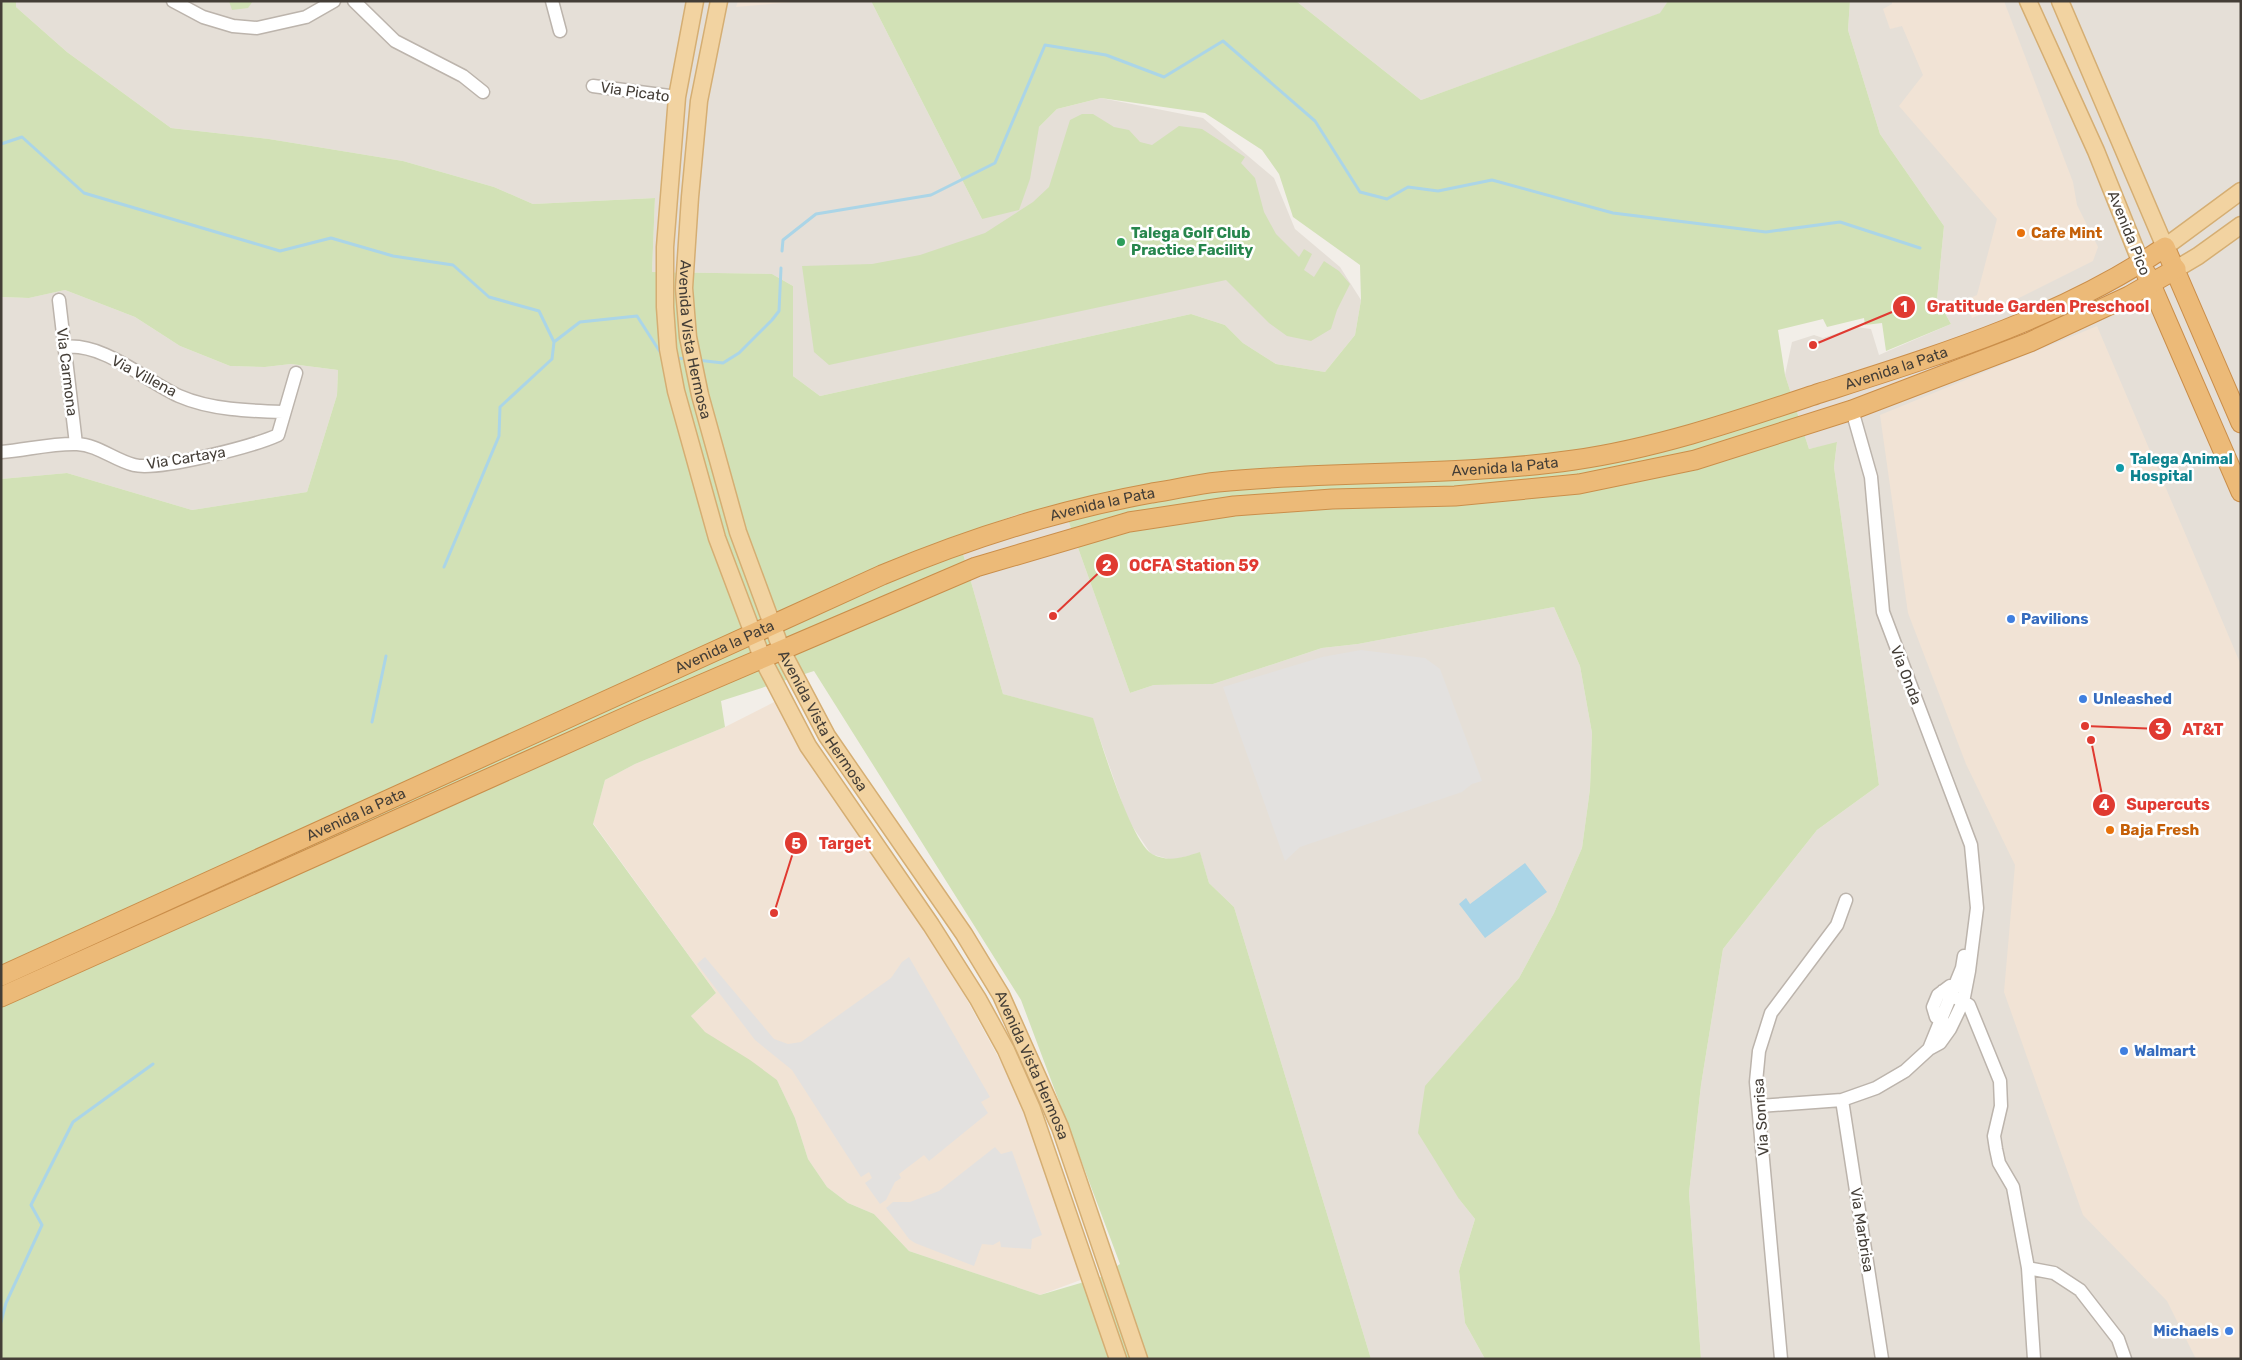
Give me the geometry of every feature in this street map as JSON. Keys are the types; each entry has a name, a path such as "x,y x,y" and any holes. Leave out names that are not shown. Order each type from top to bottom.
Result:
{"highway":[{"name":"Avenida la Pata","path":"1,976 752,633 882,575 958,544 1022,524 1117,500 1213,482 1276,477 1458,470 1575,460 1696,434 1881,374 2026,322 2141,263 2165,247"},
{"name":"Avenida Pico","path":"2165,247 2241,423"},
{"name":"Avenida Pico","path":"2141,263 2241,492"},
{"name":"Avenida la Pata","path":"1,997 637,712 763,660 976,567 1129,522 1234,506 1332,499 1455,496 1579,484 1695,460 1852,410 2030,342 2150,284 2176,269"},
{"path":"1852,410 1854,395 1880,386 1881,374"}],"main road":[{"name":"Avenida Vista Hermosa","path":"695,1 677,97 664,279 668,350 676,391 718,538 763,660 808,746 931,925 978,999 1006,1050 1032,1109 1118,1359"},
{"name":"Avenida Vista Hermosa","path":"718,1 699,101 684,288 688,329 700,395 738,532 782,651 827,736 964,934 1001,995 1060,1127 1139,1359"},
{"name":"Avenida Pico","path":"2028,1 2096,151 2141,263"},
{"name":"Avenida Pico","path":"2060,1 2165,247"},
{"name":"Avenida la Pata","path":"2165,247 2241,191"},
{"name":"Avenida la Pata","path":"2176,269 2198,256 2241,225"}],"street":[{"path":"173,1 204,17 234,26 257,28 306,17 334,1"},
{"path":"354,1 395,41 463,76 483,92"},
{"path":"552,1 560,31"},
{"name":"Via Picato","path":"593,86 677,97"},
{"name":"Via Carmona","path":"58,300 76,444"},
{"name":"Via Villena","path":"64,347 77,345 93,349 180,396 233,410 284,412"},
{"name":"Via Cartaya","path":"1,452 76,444 94,447 134,465 152,466 263,442 278,434 296,373"},
{"name":"Via Onda","path":"1760,1106 1842,1100 1876,1088 1905,1071 1928,1049 1940,1043 1953,1024 1963,1002 1974,934 1977,908 1971,845 1883,612 1871,477 1852,410"},
{"name":"Via Sonrisa","path":"1781,1359 1760,1106 1756,1082 1759,1051 1772,1013 1837,925 1846,900"},
{"name":"Via Onda","path":"1928,1049 1940,1019 1946,993 1958,978 1967,944 1974,934"},
{"path":"1946,993 1969,1005 2000,1081 2001,1106 1994,1136 1998,1163 2013,1187 2028,1268 2034,1359"},
{"path":"1940,1019 1953,1024"},
{"name":"Via Marbrisa","path":"1842,1100 1882,1359"},
{"path":"2028,1268 2054,1273 2080,1290 2118,1339 2125,1359"}],"shaded area":[{"path":"16,1 871,1 982,219 1039,127 1057,109 1101,98 1203,118 1274,178 1295,229 1340,267 1361,300 1355,335 1325,372 1276,364 1243,343 1225,325 1191,314 820,396 793,376 793,286 772,274 652,272 655,198 533,204 494,187 403,161 269,139 171,128 67,52 16,7"},
{"path":"738,1 804,1 736,7"},
{"path":"1296,1 1668,1 1661,13 1421,100"},
{"path":"1850,1 2241,1 2241,1359 1701,1359 1689,1193 1701,1085 1723,949 1817,830 1879,785 1834,467 1837,443 1809,449 1785,375 1792,342 1814,335 1823,338 1856,327 1871,329 1879,355 1951,324 1937,299 1944,226 1880,134 1848,30"},
{"path":"1892,1 2004,1 2073,182 2077,205 2098,247 2093,261 2021,297 1972,318 1966,300 1977,295 1997,219 1899,106 1923,75 1902,26 1890,29 1883,9 1892,4"},
{"path":"65,290 135,317 180,346 230,366 265,367 291,364 338,370 337,395 307,492 192,510 67,473 1,479 1,297 29,298"},
{"path":"2097,326 2241,665 2241,1359 2196,1359 2167,1301 2083,1215 2004,992 2015,865 1966,764 1908,613 1880,415"},
{"path":"1063,506 1130,693 1154,685 1213,684 1322,648 1358,644 1554,607 1580,666 1592,733 1590,789 1582,848 1554,913 1519,978 1460,1046 1459,1199 1475,1219 1459,1271 1465,1323 1485,1359 1371,1359 1234,907 1209,883 1200,853 1172,860 1151,854 1128,820 1093,719 1003,694 958,536 1019,514"},
{"path":"1361,650 1425,658 1440,669 1482,781 1472,784 1462,792 1300,847 1285,861 1223,687 1322,657"},
{"path":"780,699 936,943 1026,1108 1086,1278 1040,1295 909,1251 874,1214 848,1203 827,1187 808,1159 795,1118 777,1080 704,1032 691,1016 716,993 593,823 605,780 635,764 725,727"},
{"path":"705,957 774,1039 788,1044 801,1042 891,978 902,962 909,957 990,1097 981,1102 988,1113 929,1161 924,1155 899,1174 901,1178 895,1182 886,1200 880,1204 865,1183 872,1178 869,1172 861,1177 792,1070 755,1040 697,964"},
{"path":"995,1147 1001,1154 1012,1151 1042,1235 1032,1239 1031,1249 1001,1247 1000,1241 993,1245 982,1244 974,1266 909,1239 886,1208 893,1202 910,1202 939,1191"}],"green space":[{"path":"1,1 16,1 16,7 67,52 171,128 269,139 403,161 494,187 533,204 655,198 652,272 772,274 793,286 793,376 820,396 1191,314 1225,325 1243,343 1276,364 1325,372 1355,335 1361,300 1360,265 1293,217 1279,174 1262,150 1205,113 1101,98 1057,109 1039,127 1030,179 1019,210 982,219 871,1 1296,1 1421,100 1660,13 1668,1 1850,1 1848,30 1880,134 1944,226 1937,299 1951,324 1886,351 1882,323 1865,325 1864,318 1827,327 1823,319 1778,330 1785,375 1809,449 1837,442 1834,467 1879,785 1817,830 1723,949 1701,1085 1689,1193 1701,1359 1485,1359 1465,1323 1459,1271 1475,1219 1459,1199 1418,1133 1425,1086 1519,978 1554,913 1582,848 1590,789 1592,733 1580,666 1554,607 1358,644 1322,648 1213,684 1154,685 1130,693 1063,506 1019,514 958,536 1003,694 1093,718 1126,813 1144,846 1158,857 1170,859 1200,852 1209,883 1234,907 1371,1359 1,1359 1,479 67,473 192,510 307,492 337,395 338,370 291,364 265,367 230,366 180,346 135,317 65,290 29,298 1,297","holes":["814,671 1021,1000 1120,1264 1101,1277 1040,1295 909,1251 874,1214 848,1203 827,1187 808,1159 795,1118 777,1080 750,1060 705,1032 691,1016 716,993 593,824 605,780 635,764 725,727 721,701"]},
{"path":"229,1 253,1 248,8 232,10"},
{"name":"Talega Golf Club Practice Facility","path":"1082,114 1093,114 1114,127 1129,130 1140,142 1152,145 1179,126 1202,129 1245,157 1241,163 1255,178 1264,212 1276,234 1299,257 1304,249 1312,254 1304,270 1314,277 1324,261 1339,271 1350,284 1337,310 1331,329 1311,341 1287,336 1269,323 1226,280 829,365 814,352 802,266 872,264 920,255 985,233 1033,202 1049,187 1070,120"}],"water":[{"path":"1525,863 1547,892 1485,938 1459,904 1466,898 1470,904"}],"waterway":[{"path":"782,251 783,240 816,214 931,195 995,163 1045,45 1106,55 1164,77 1223,41 1315,121 1360,192 1387,199 1408,187 1438,191 1492,180 1613,213 1766,232 1840,222 1920,248"},
{"path":"1,144 22,137 84,193 280,251 331,238 393,256 453,265 489,297 539,311 554,342 580,322 637,316 662,355"},
{"path":"697,360 723,363 739,353 772,320 779,311 781,268"},
{"path":"444,567 499,436 500,407 552,359 554,342"},
{"path":"675,358 688,359"},
{"path":"372,722 386,656"},
{"path":"1,1322 6,1303 42,1225 31,1205 73,1122 153,1064"}],"place":[{"name":"Cafe Mint","path":"2021,233"},
{"name":"Talega Golf Club Practice Facility","path":"1121,242"},
{"name":"Gratitude Garden Preschool","path":"1813,345"},
{"name":"Talega Animal Hospital","path":"2120,468"},
{"name":"OCFA Station 59","path":"1053,616"},
{"name":"Pavilions","path":"2011,619"},
{"name":"Unleashed","path":"2083,699"},
{"name":"AT&T","path":"2085,726"},
{"name":"Supercuts","path":"2091,740"},
{"name":"Baja Fresh","path":"2110,830"},
{"name":"Target","path":"774,913"},
{"name":"Walmart","path":"2124,1051"},
{"name":"Michaels","path":"2229,1331"}]}
